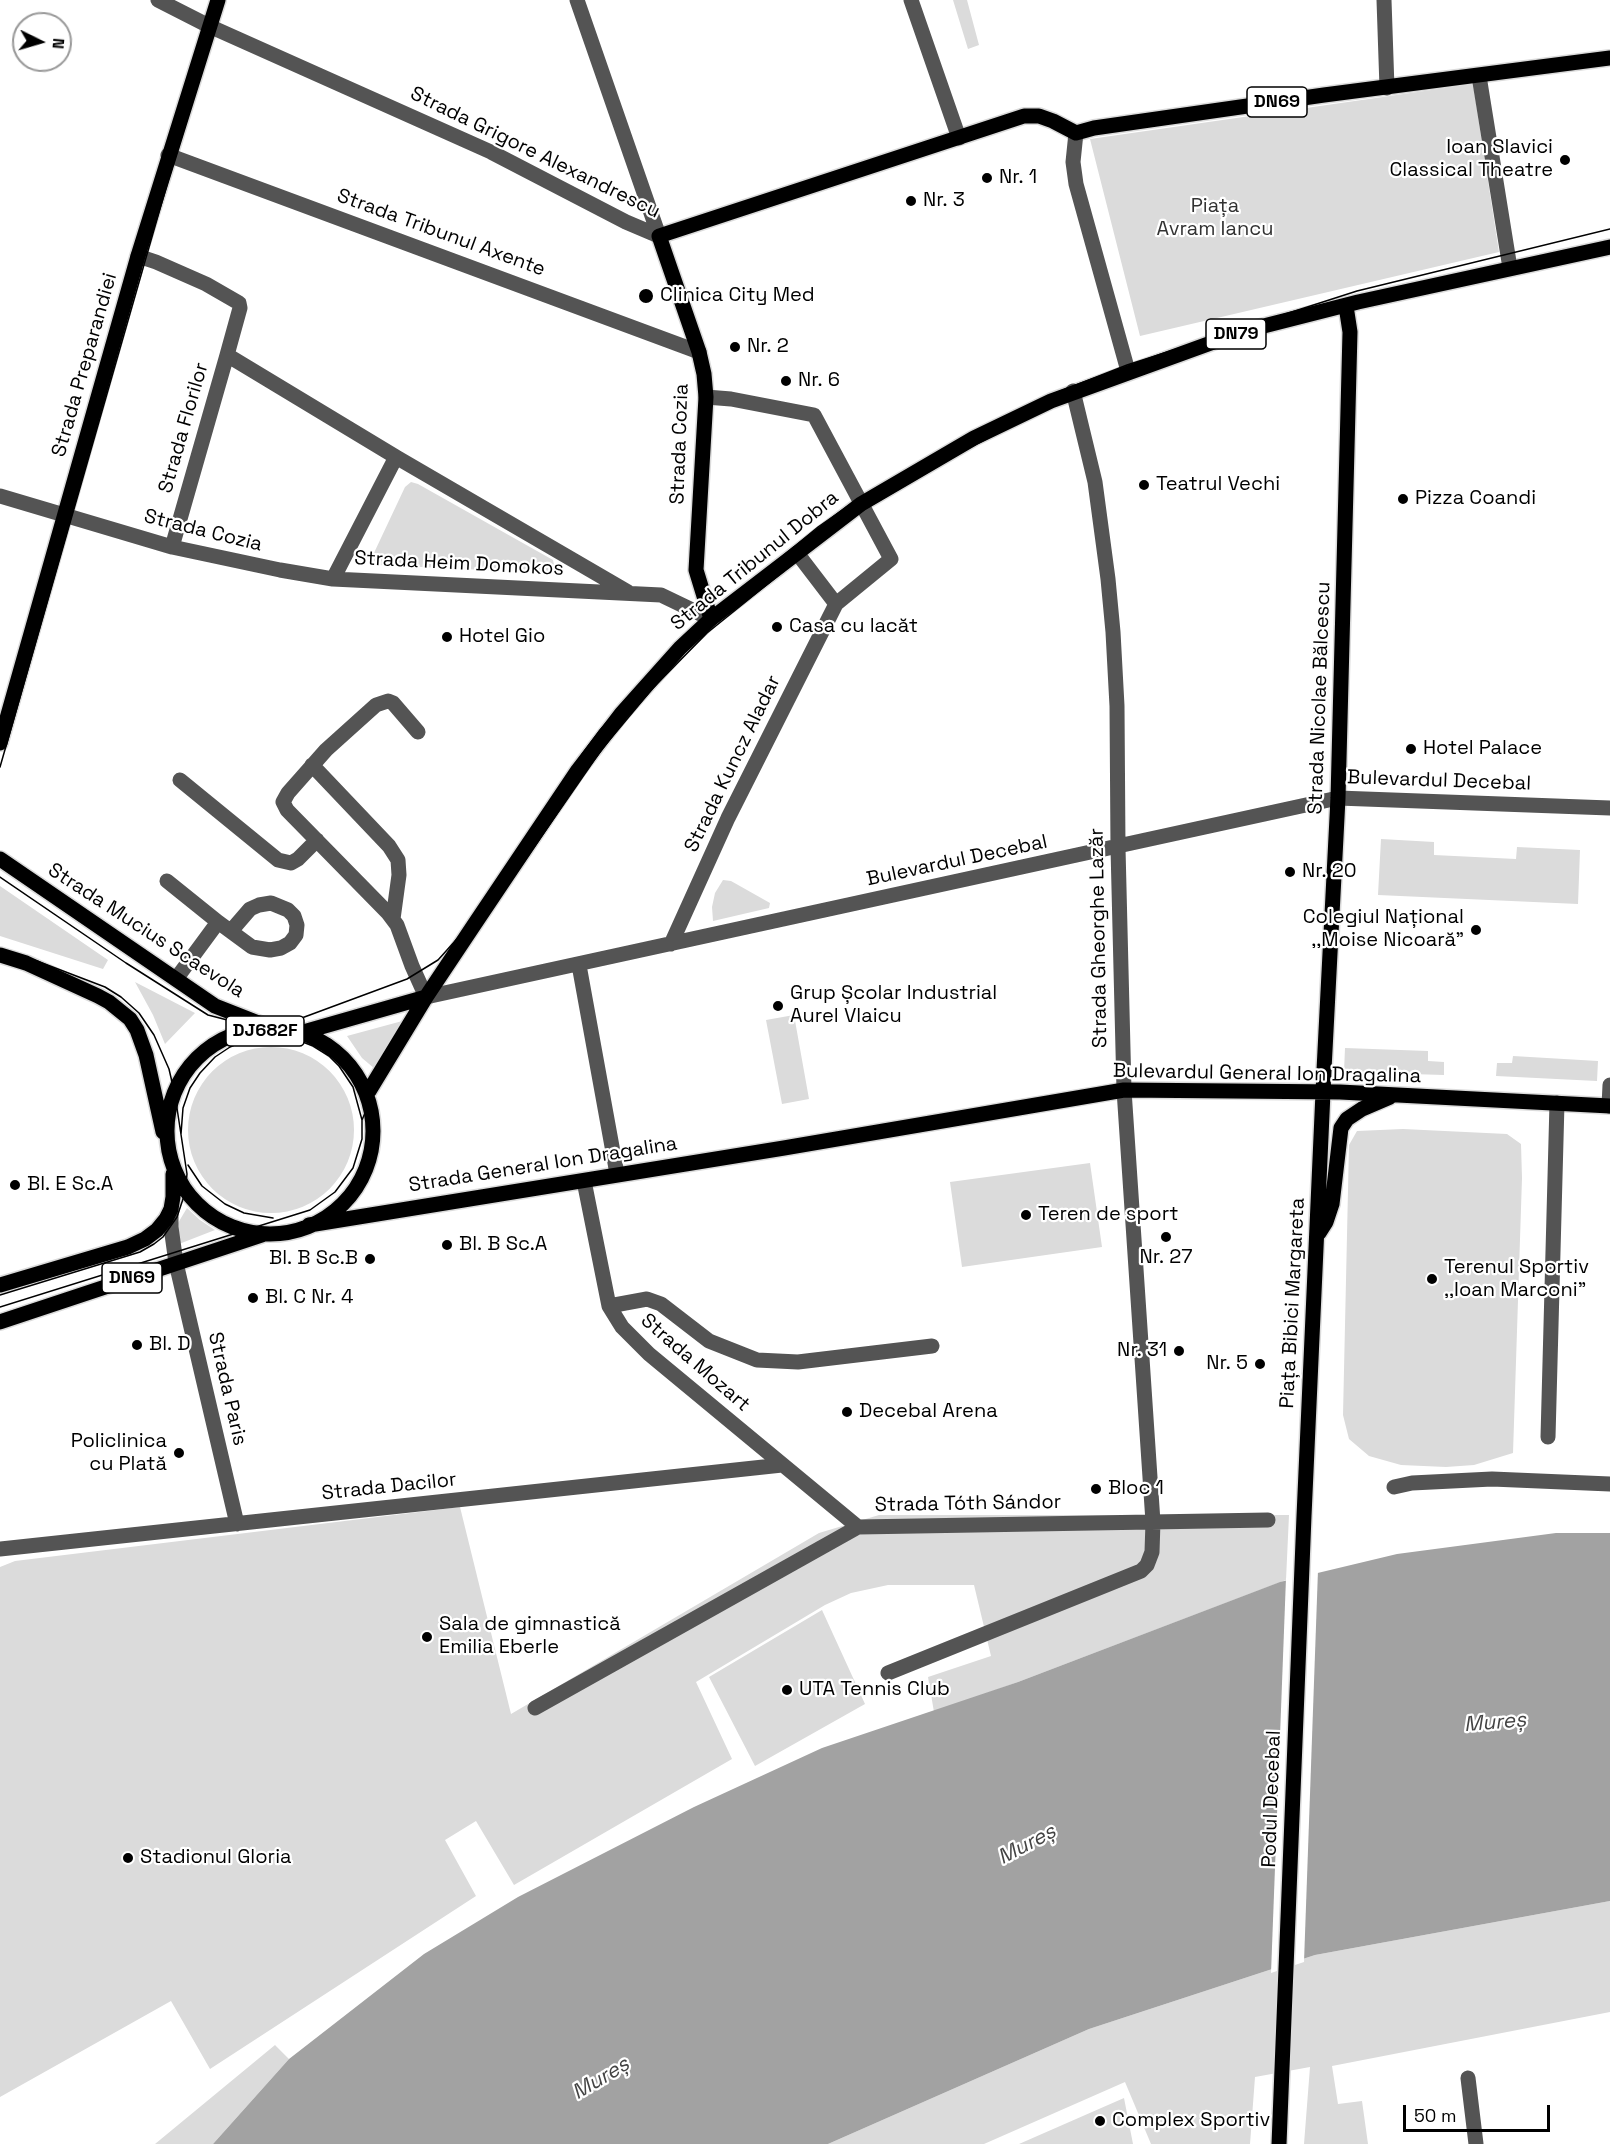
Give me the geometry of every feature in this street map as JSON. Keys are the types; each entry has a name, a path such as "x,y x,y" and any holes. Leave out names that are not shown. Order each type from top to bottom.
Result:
{"main road":[{"name":"Strada Preparandiei","path":"0,742 138,256 218,0"},
{"path":"1479,76 1610,58"},
{"name":"DN69","path":"1076,133 1094,128 1197,113 1479,76"},
{"name":"Strada Grigore Alexandrescu","path":"659,236 1032,115 1053,121 1076,133"},
{"name":"Strada Cozia","path":"659,236 699,352 706,397 696,570 711,619"},
{"name":"DN79","path":"1128,371 1255,327 1610,247"},
{"name":"Strada Nicolae Bălcescu","path":"1323,1092 1338,798 1350,332 1346,306"},
{"name":"Strada Tribunul Dobra","path":"426,997 598,742 642,689 711,619 861,504 1001,424 1073,392 1128,371"},
{"name":"Strada Mucius Scaevola","path":"0,859 216,1006 274,1029"},
{"name":"DJ682F","path":"0,955 26,963 98,996 130,1019 140,1036 146,1055 167,1150 172,1171 194,1205 210,1218 230,1228 264,1234 309,1225 338,1207 355,1188 365,1170 372,1146 373,1106 369,1090 352,1063 327,1041 307,1031 274,1029 238,1035 220,1041 195,1062 183,1079 172,1102 166,1133 167,1150"},
{"path":"307,1031 426,997"},
{"path":"369,1090 426,997"},
{"name":"Bulevardul General Ion Dragalina","path":"784,1148 1124,1090 1323,1092 1610,1106"},
{"name":"Piața Bibici Margareta","path":"1304,1516 1323,1092"},
{"path":"1318,1235 1326,1222 1332,1204 1338,1134 1341,1128 1347,1119 1362,1109 1394,1095"},
{"name":"Strada General Ion Dragalina","path":"309,1225 784,1148"},
{"path":"171,1209 172,1171"},
{"name":"DN69","path":"0,1285 133,1245 157,1230 171,1209"},
{"name":"DN69","path":"0,1322 264,1234"},
{"name":"Podul Decebal","path":"1279,2144 1304,1516"}],"street":[{"name":"Strada Grigore Alexandrescu","path":"158,0 209,26 491,152 626,222 659,236"},
{"name":"Strada Cozia","path":"577,0 659,236"},
{"path":"911,0 959,138"},
{"path":"1384,0 1388,88"},
{"path":"1479,76 1510,268"},
{"path":"1076,133 1073,162 1076,184 1128,371"},
{"name":"Strada Tribunul Axente","path":"168,155 699,352"},
{"name":"Strada Florilor","path":"138,256 206,284 235,299 240,308 172,547"},
{"name":"Strada Florilor","path":"227,355 396,457"},
{"name":"Strada Gheorghe Lazăr","path":"888,1673 1141,1571 1148,1565 1152,1552 1153,1522 1124,1090 1117,706 1108,579 1095,482 1073,392"},
{"path":"706,397 732,399 814,415 891,560 836,604 797,553"},
{"name":"Strada Heim Domokos","path":"630,593 396,457 333,579 661,596 711,619"},
{"name":"Strada Cozia","path":"0,496 172,547 333,579"},
{"name":"Strada Kuncz Aladar","path":"671,944 729,818 836,604"},
{"path":"418,732 393,703 382,702 368,712 312,765 285,796 284,802 287,810 393,919 426,997"},
{"path":"312,765 389,846 398,860 399,875 393,919"},
{"path":"180,780 278,860 291,863 298,860 317,840"},
{"name":"Bulevardul Decebal","path":"426,997 1118,848 1338,798 1610,808"},
{"path":"167,881 231,931"},
{"path":"176,979 218,922"},
{"path":"579,965 617,1174"},
{"path":"1610,1085 1610,1106"},
{"path":"1548,1437 1557,1103"},
{"name":"Strada Mozart","path":"584,1181 609,1306 622,1327 649,1354 858,1527"},
{"name":"Strada Paris","path":"171,1209 176,1263 237,1524"},
{"path":"609,1306 647,1299 654,1301 709,1341 757,1360 798,1362 932,1346"},
{"name":"Strada Dacilor","path":"0,1549 782,1465"},
{"path":"1394,1487 1412,1483 1492,1479 1610,1484"},
{"name":"Strada Tóth Sándor","path":"535,1708 858,1527 1268,1520"},
{"path":"1468,2079 1476,2144"}],"green space":[{"path":"953,0 967,0 979,45 968,49"},
{"name":"Piața Avram Iancu","path":"1473,84 1499,252 1140,336 1090,139"},
{"path":"411,482 553,560 555,569 548,573 379,565 372,561 405,487"},
{"path":"1381,839 1434,842 1434,855 1516,859 1517,847 1580,850 1578,904 1378,895"},
{"path":"723,880 731,881 770,903 769,908 713,921 712,907 715,893"},
{"path":"0,886 108,960 103,969 0,936"},
{"path":"135,982 195,1013 165,1044 153,1015"},
{"path":"794,1015 809,1099 782,1104 766,1020"},
{"path":"406,1020 375,1069 362,1058 347,1036"},
{"path":"271,1047 303,1053 330,1071 348,1098 354,1130 348,1162 330,1189 303,1207 271,1213 239,1207 212,1189 194,1162 188,1130 194,1098 212,1071 239,1053"},
{"path":"1345,1048 1428,1051 1428,1061 1444,1062 1444,1075 1344,1072"},
{"path":"1513,1056 1598,1061 1597,1081 1496,1076 1497,1063 1512,1063"},
{"name":"Terenul Sportiv ,,Ioan Marconi\"","path":"1403,1129 1507,1134 1521,1144 1522,1178 1513,1453 1474,1465 1446,1467 1401,1465 1369,1456 1349,1439 1343,1415 1349,1145 1357,1131"},
{"name":"Teren de sport","path":"1090,1163 1102,1247 962,1267 950,1182"},
{"path":"187,1208 215,1230 179,1244 178,1223"},
{"path":"460,1507 511,1714 819,1533 879,1515 1289,1515 1286,1580 934,1712 928,1677 991,1656 974,1585 888,1585 851,1593 825,1605 696,1682 732,1759 514,1885 476,1821 445,1840 476,1896 210,2069 171,2001 0,2097 0,1567 15,1561"},
{"name":"UTA Tennis Club","path":"822,1610 865,1704 755,1766 709,1677"},
{"path":"1610,1901 1610,2012 1332,2066 1338,2104 1362,2101 1368,2144 1304,2144 1310,2067 1255,2077 1250,2144 1151,2144 1125,2082 984,2144 828,2144 1089,2029 1315,1955"},
{"path":"275,2045 289,2059 213,2144 155,2144"},
{"name":"Complex Sportiv","path":"1124,2098 1133,2144 1019,2144"}],"water":[{"name":"Mureș","path":"1556,1533 1610,1533 1610,1901 1315,1955 1089,2029 828,2144 213,2144 289,2059 424,1954 518,1897 694,1807 822,1748 1018,1682 1280,1582 1397,1554"}],"pier":[{"path":"1318,1570 1304,1962 1271,1973 1286,1578"}],"tram line":[{"path":"0,767 168,181 224,0"},
{"path":"181,1134 183,1108 190,1088 215,1057 230,1047 272,1029 407,979 438,960 464,931 600,730 661,661 705,620 818,527 858,499 1002,418 1053,394 1127,365 1357,291 1610,229"},
{"path":"1390,291 1610,242"},
{"path":"362,1120 371,1099 406,1039 487,915 602,749 653,688 707,633 836,529 868,507 967,449 1036,413 1075,396 1253,332"},
{"path":"0,877 126,963 208,1015 285,1035 313,1046 329,1056 353,1087 362,1120 362,1139 353,1168 335,1192 310,1210 0,1307"},
{"path":"0,950 37,961 105,987 139,1013 154,1035 169,1069 187,1174 185,1193 177,1217 163,1237 154,1244 140,1252 0,1295"},
{"path":"188,1165 202,1186 225,1204 244,1213 273,1218"}],"place":[{"name":"Ioan Slavici Classical Theatre","path":"1565,160"},
{"name":"Nr. 1","path":"987,178"},
{"name":"Nr. 3","path":"911,201"},
{"name":"Clinica City Med","path":"646,296"},
{"name":"Nr. 2","path":"735,347"},
{"name":"Nr. 6","path":"786,381"},
{"name":"Teatrul Vechi","path":"1144,485"},
{"name":"Pizza Coandi","path":"1403,499"},
{"name":"Casa cu lacăt","path":"777,627"},
{"name":"Hotel Gio","path":"447,637"},
{"name":"Hotel Palace","path":"1411,749"},
{"name":"Nr. 20","path":"1290,872"},
{"name":"Colegiul Național ,,Moise Nicoară\"","path":"1476,930"},
{"name":"Grup Școlar Industrial Aurel Vlaicu","path":"778,1006"},
{"name":"Bl. E Sc.A","path":"15,1185"},
{"name":"Teren de sport","path":"1026,1215"},
{"name":"Nr. 27","path":"1166,1237"},
{"name":"Bl. B Sc.A","path":"447,1245"},
{"name":"Bl. B Sc.B","path":"370,1259"},
{"name":"Terenul Sportiv ,,Ioan Marconi\"","path":"1432,1279"},
{"name":"Bl. C Nr. 4","path":"253,1298"},
{"name":"Bl. D","path":"137,1345"},
{"name":"Nr. 31","path":"1179,1351"},
{"name":"Nr. 5","path":"1260,1364"},
{"name":"Decebal Arena","path":"847,1412"},
{"name":"Policlinica cu Plată","path":"179,1453"},
{"name":"Bloc 1","path":"1096,1489"},
{"name":"Sala de gimnastică Emilia Eberle","path":"427,1637"},
{"name":"UTA Tennis Club","path":"787,1690"},
{"name":"Stadionul Gloria","path":"128,1858"},
{"name":"Complex Sportiv","path":"1100,2121"}]}
